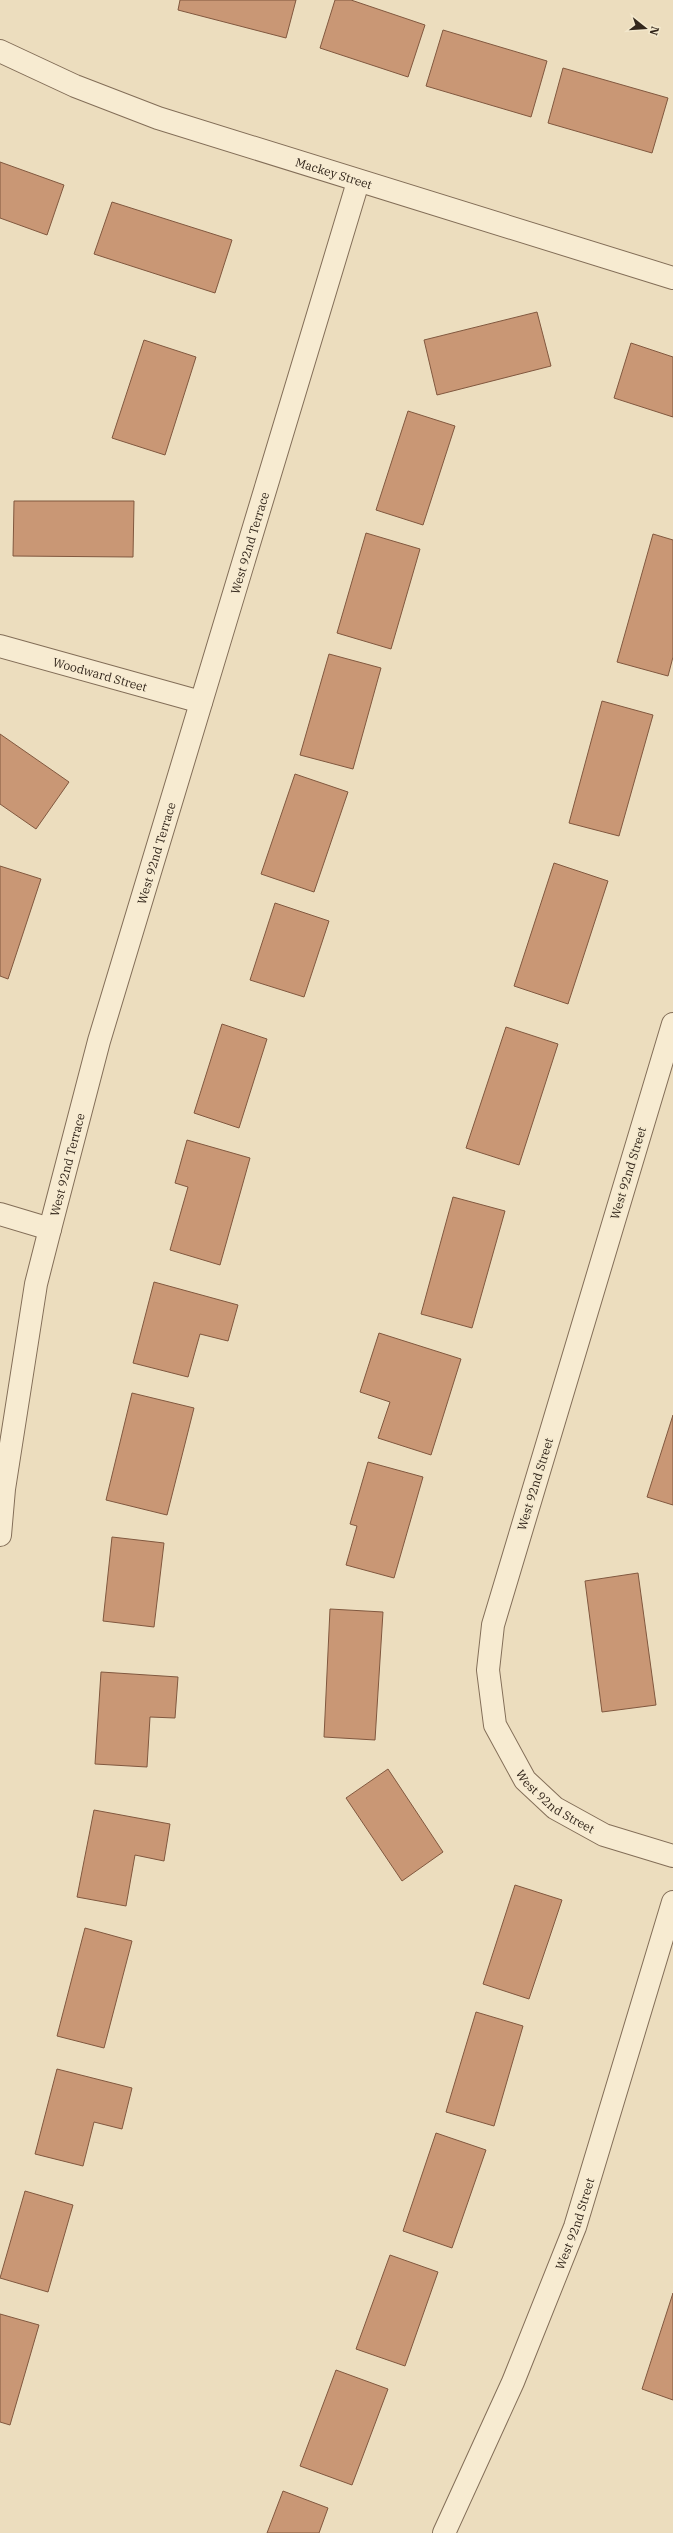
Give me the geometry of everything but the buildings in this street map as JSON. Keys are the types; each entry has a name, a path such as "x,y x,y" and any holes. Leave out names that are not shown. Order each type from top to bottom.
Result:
{"street":[{"name":"Mackey Street","path":"0,51 75,86 158,118 358,182 673,278"},
{"name":"West 92nd Terrace","path":"0,1535 4,1489 36,1284 99,1042 358,182"},
{"name":"Woodward Street","path":"0,646 201,702"},
{"name":"West 92nd Street","path":"673,1024 493,1624 488,1670 495,1725 525,1780 555,1808 604,1835 673,1856"},
{"path":"0,1214 50,1229"},
{"name":"West 92nd Street","path":"444,2533 513,2382 575,2227 673,1902"}]}
